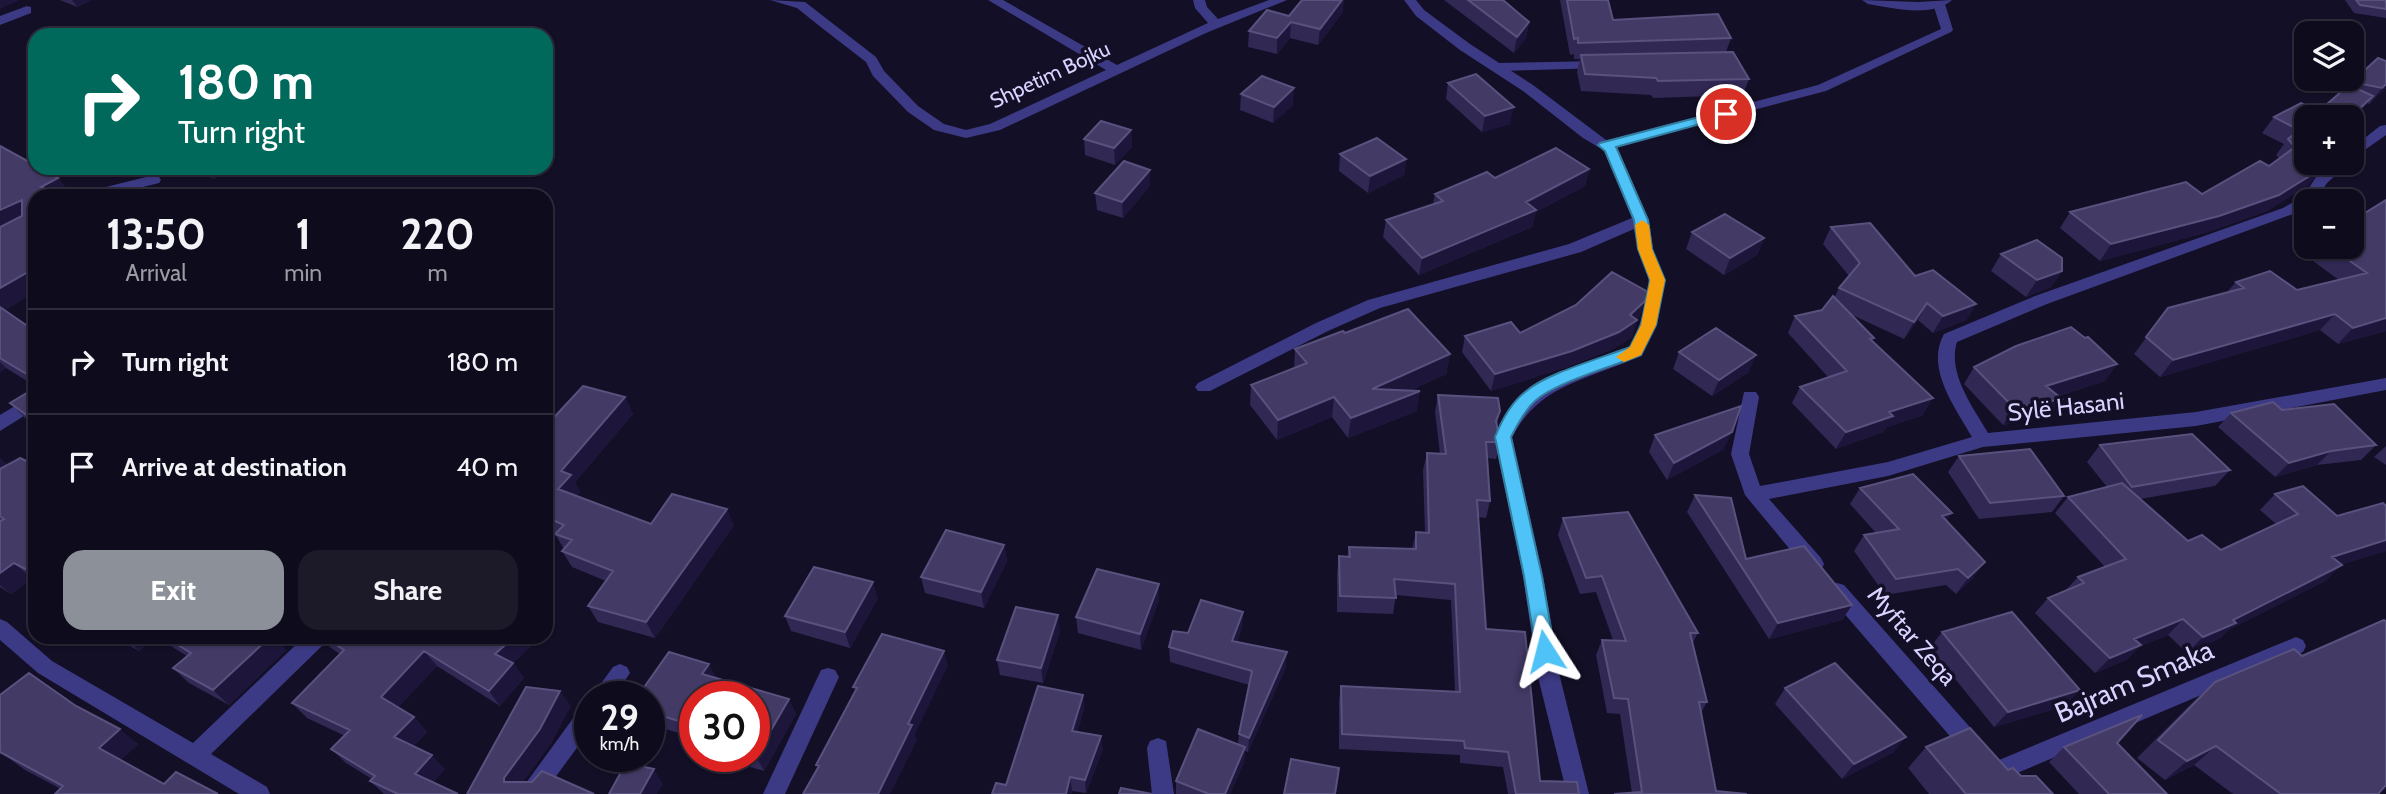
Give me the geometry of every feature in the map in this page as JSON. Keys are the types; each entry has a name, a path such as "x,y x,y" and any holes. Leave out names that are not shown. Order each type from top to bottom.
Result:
{"street":[{"name":"Shpetim Bojku","path":"776,0 801,5 871,60 878,74 913,110 939,127 966,134 1006,123 1115,69 1216,24 1281,0"},
{"path":"994,0 1115,69"},
{"path":"1199,0 1201,8 1216,24"},
{"path":"1410,0 1420,13 1465,47 1611,149 1641,220 1645,249 1657,280 1649,325 1640,344 1628,356 1560,380 1530,396 1509,423 1503,437 1533,576 1549,677 1578,794"},
{"path":"1868,0 1927,6 1942,2"},
{"path":"0,21 27,10"},
{"path":"2364,146 2385,129"},
{"path":"1983,440 1955,388 1945,360 1944,348 1950,338 2041,300 2288,211 2309,199 2327,175"},
{"path":"117,189 154,180"},
{"path":"1204,387 1322,327 1374,304 1575,248 1641,220"},
{"name":"Sylë Hasani","path":"1754,495 1888,469 1983,440 2196,419 2386,384"},
{"name":"Myftar Zeqa","path":"1750,397 1740,454 1754,495 2002,779"},
{"path":"0,424 28,405"},
{"path":"0,628 45,667 259,794"},
{"path":"194,756 311,644"},
{"name":"Bajram Smaka","path":"2002,779 2296,646"},
{"path":"27,682 45,667"},
{"path":"614,681 620,673"},
{"path":"774,794 828,677"},
{"path":"530,794 574,735"},
{"path":"1158,748 1163,794"}],"lane":[{"path":"1605,145 1822,88 1947,30 1942,2"},
{"path":"1497,67 1608,65"}],"building":[{"path":"1302,0 1342,0 1320,29 1291,22 1277,38 1249,31 1267,10 1289,16"},
{"path":"1468,0 1503,0 1529,22 1517,37"},
{"path":"1567,0 1608,0 1613,20 1718,14 1731,38 1578,43 1578,38 1574,39"},
{"path":"2356,0 2386,0 2386,9 2360,5"},
{"path":"1733,52 1749,79 1658,81 1656,78 1585,74 1581,55"},
{"path":"2378,58 2386,61 2386,84 2382,88 2364,84 2364,71"},
{"path":"1476,74 1514,107 1485,116 1448,83"},
{"path":"1262,76 1294,88 1274,107 1241,94"},
{"path":"2342,91 2362,91 2373,96 2364,105 2326,105"},
{"path":"2294,107 2294,127 2274,117"},
{"path":"1101,121 1131,130 1114,148 1084,139"},
{"path":"2294,134 2294,146 2288,139"},
{"path":"1377,138 1406,159 1370,176 1340,154"},
{"path":"0,146 28,161 28,175 53,175 58,178 41,187 45,189 28,189 28,272 0,288 0,227 22,216 22,200 0,210"},
{"path":"1556,148 1589,169 1526,202 1536,210 1422,258 1386,220 1443,201 1435,194 1487,172 1495,178"},
{"path":"2294,148 2294,175 2311,175 2279,195 2219,216 2111,244 2070,212 2186,182 2202,194 2260,161 2269,166"},
{"path":"1124,161 1150,170 1122,202 1095,193"},
{"path":"2386,200 2386,318 2353,328 2335,314 2173,360 2146,337 2168,308 2244,288 2236,282 2270,271 2297,290 2367,273 2347,259 2364,259 2364,214"},
{"path":"1725,214 1764,238 1730,258 1692,232"},
{"path":"1870,223 1915,276 1933,270 1976,304 1943,316 1927,303 1914,322 1839,288 1860,263 1831,227"},
{"path":"2037,240 2062,258 2062,271 2037,280 2001,254"},
{"path":"1612,272 1648,292 1645,301 1630,315 1637,320 1619,332 1572,351 1495,374 1465,336 1511,322 1520,333 1576,305"},
{"path":"1833,296 1874,338 1870,339 1933,398 1889,412 1893,416 1846,432 1800,387 1847,371 1795,316 1822,310"},
{"path":"0,307 28,326 28,375 0,358"},
{"path":"1408,309 1450,354 1372,389 1420,391 1351,418 1334,397 1278,420 1251,385 1307,363 1295,349"},
{"path":"2071,327 2085,338 2088,337 2117,364 2046,386 2062,399 2014,408 1974,367 2016,346"},
{"path":"1716,328 1756,355 1719,380 1679,352"},
{"path":"583,386 625,397 561,471 571,475 558,489 651,524 672,494 727,509 646,622 588,606 613,571 562,551 572,540 555,534 564,525 553,520 553,418"},
{"path":"28,392 28,416 10,403"},
{"path":"1438,395 1498,398 1500,411 1496,421 1500,442 1486,442 1490,501 1477,500 1486,629 1525,632 1540,781 1577,782 1579,794 1516,794 1508,752 1465,748 1464,741 1342,734 1341,686 1460,692 1455,584 1394,579 1396,598 1340,596 1339,556 1350,557 1349,547 1416,549 1416,532 1429,533 1427,453 1446,454"},
{"path":"2273,402 2282,410 2334,404 2376,445 2331,451 2289,463 2231,413"},
{"path":"1741,406 1732,432 1674,463 1655,435"},
{"path":"2192,434 2230,470 2132,487 2100,445"},
{"path":"2030,449 2064,496 1990,503 1959,456"},
{"path":"20,458 28,462 28,570 14,563 0,573 0,521 4,519 0,516 0,469"},
{"path":"1913,474 1952,513 1942,516 1985,562 1968,578 1958,569 1896,579 1864,535 1899,529 1860,488"},
{"path":"2122,483 2188,541 2202,535 2221,550 2298,514 2275,494 2303,486 2337,516 2383,503 2386,506 2386,540 2332,557 2342,565 2233,620 2236,623 2203,637 2183,619 2134,639 2141,645 2110,658 2048,598 2084,583 2078,577 2126,559 2068,497"},
{"path":"1695,495 1731,498 1746,559 1804,546 1852,605 1778,623"},
{"path":"1628,512 1698,633 1690,633 1707,702 1699,702 1716,791 1747,794 1614,794 1642,792 1628,699 1614,698 1602,640 1626,641 1602,576 1586,578 1563,518"},
{"path":"946,530 1004,545 981,592 921,577"},
{"path":"814,567 873,582 845,632 785,616"},
{"path":"1097,569 1159,584 1140,634 1076,617"},
{"path":"1201,600 1243,612 1232,641 1287,652 1249,738 1239,734 1252,671 1169,647 1173,631 1188,633"},
{"path":"1016,607 1058,615 1041,668 997,660"},
{"path":"2012,612 2080,690 2008,712 1942,632"},
{"path":"2384,620 2386,785 2378,794 2281,794 2216,746 2187,761 2158,740 2215,682 2294,649 2302,656"},
{"path":"882,634 944,651 878,794 803,794 857,688 853,687"},
{"path":"176,644 262,644 213,690 173,668 191,653"},
{"path":"335,644 506,644 495,654 513,663 489,691 424,651 381,697 414,717 394,737 432,755 415,774 458,794 398,794 370,781 375,776 331,749 350,730 292,703 344,650"},
{"path":"669,652 709,664 702,674 726,681 679,681 679,721 665,717 665,681 649,681"},
{"path":"1835,663 1906,737 1854,764 1785,688"},
{"path":"29,673 76,706 120,729 99,748 164,784 176,772 218,794 55,794 63,786 0,752 0,695"},
{"path":"1038,686 1083,695 1072,731 1101,736 1085,780 1070,777 1066,794 992,794 996,783 1006,785"},
{"path":"526,687 560,691 540,729 504,778 504,782 532,782 542,771 594,794 467,794"},
{"path":"770,694 789,699 770,732"},
{"path":"2142,715 2117,743 2167,794 2109,794 2064,747"},
{"path":"1970,728 2008,770 2013,768 2021,776 2036,776 2053,794 1966,794 1926,747"},
{"path":"1198,729 1245,747 1225,794 1209,794 1176,781"},
{"path":"1291,759 1339,768 1335,794 1284,794"},
{"path":"621,772 652,772 640,794 609,794"},
{"path":"1121,788 1152,794 1119,794"}],"slow traffic":[{"path":"1624,357 1636,351 1649,325 1657,280 1645,249 1642,225"}],"route":[{"path":"1545,651 1533,576 1503,437 1509,423 1530,396 1560,380 1628,356 1636,351 1649,325 1657,280 1645,249 1641,220 1611,149 1605,145 1726,114"}]}
